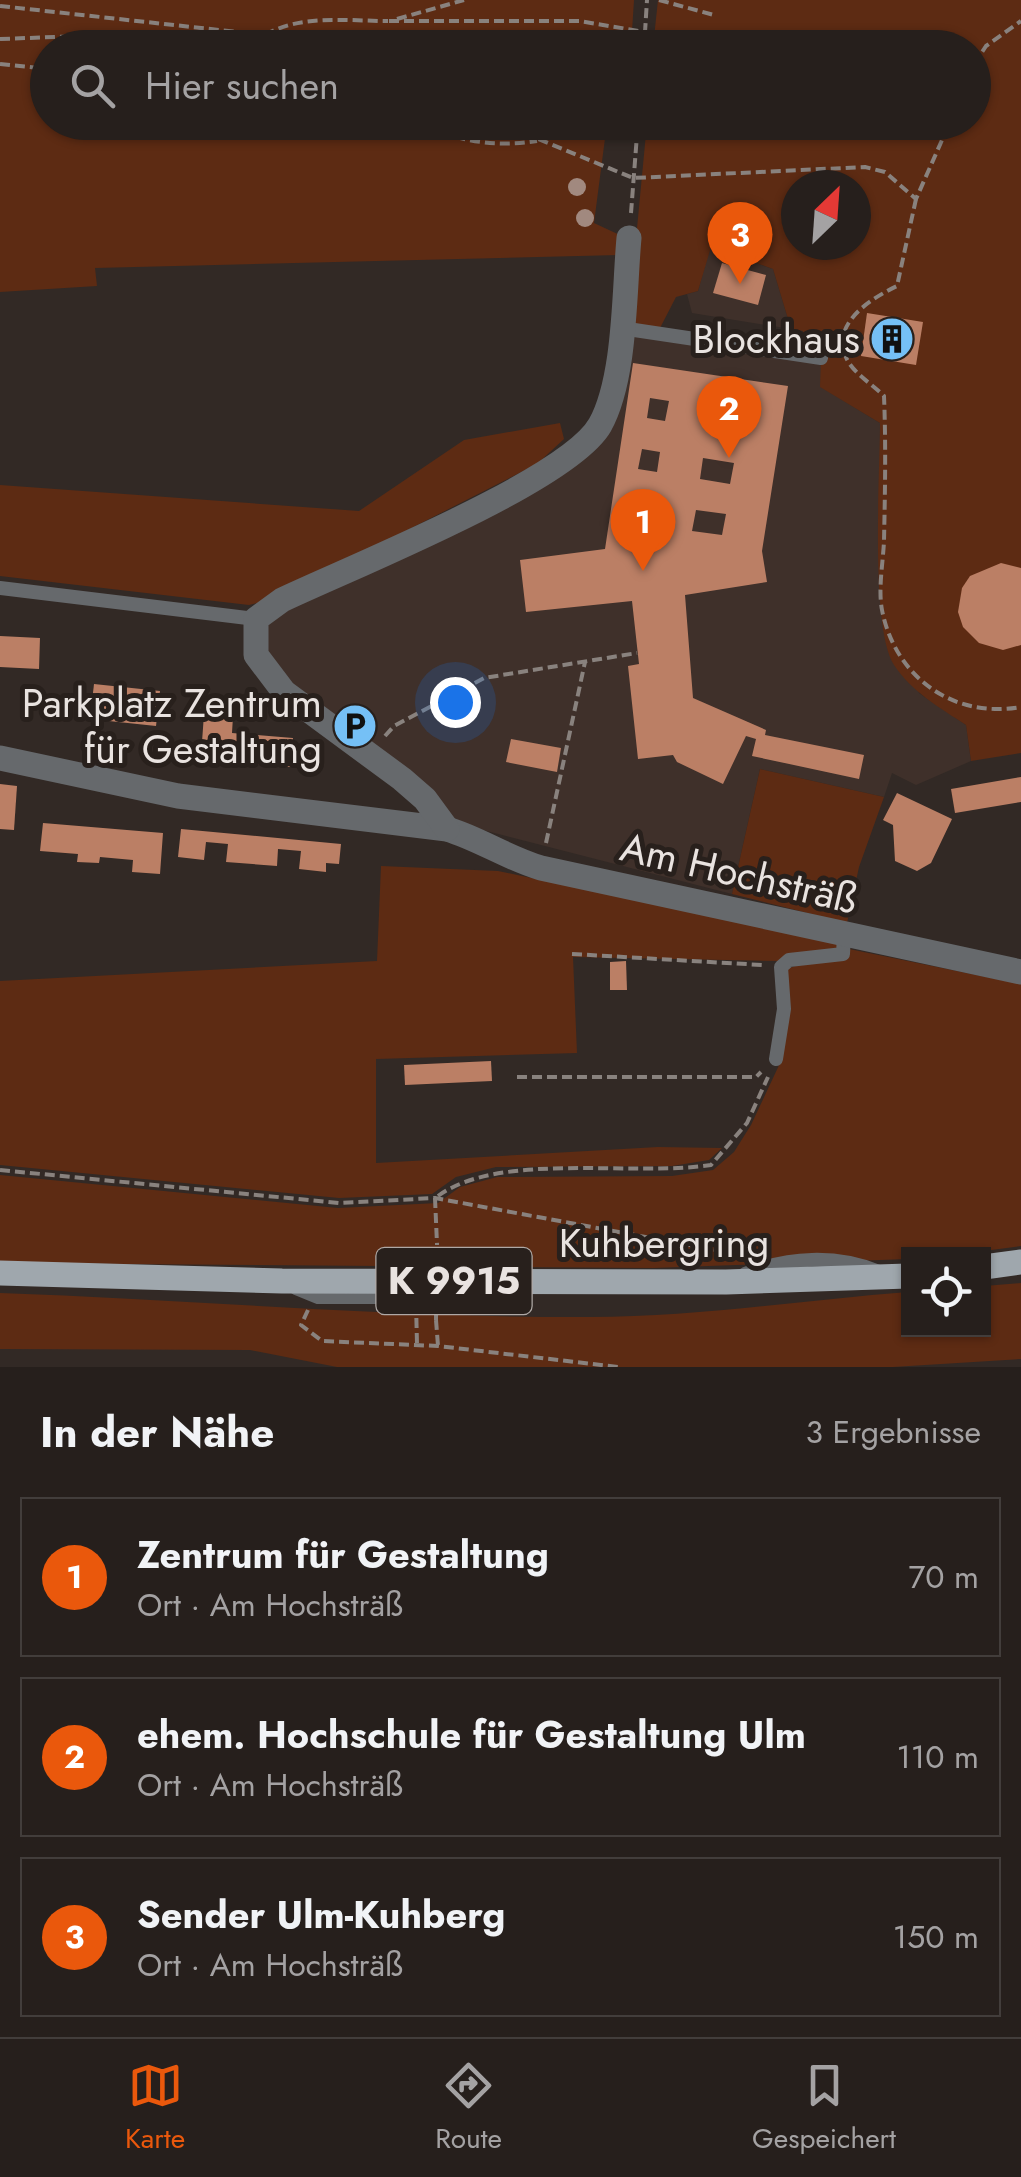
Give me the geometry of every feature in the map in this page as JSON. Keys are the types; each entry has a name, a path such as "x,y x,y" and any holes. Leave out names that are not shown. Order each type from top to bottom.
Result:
{"main road":[{"path":"991,1266 1021,1262"},
{"name":"Kuhbergring","path":"0,1272 282,1281 407,1291 901,1277"}],"street":[{"path":"256,619 282,600 544,475 584,446 601,423 615,375 629,238"},
{"name":"Am Hochsträß","path":"256,619 256,655 284,692 425,799 447,829"},
{"name":"Am Hochsträß","path":"0,758 178,796 447,829 472,837 502,857 541,868 1021,972"}],"lane":[{"path":"621,328 821,358"},
{"path":"0,588 256,619"},
{"path":"776,1059 784,1008 782,967 789,960 843,954 844,936"}],"path":[{"path":"389,22 464,0"},
{"path":"645,30 647,0"},
{"path":"659,0 714,14"},
{"path":"0,6 206,30"},
{"path":"274,30 301,22 579,21 633,30"},
{"path":"991,42 1021,21"},
{"path":"0,39 30,38"},
{"path":"0,64 30,67"},
{"path":"461,140 503,146 537,141 634,178 865,166 885,172 916,199"},
{"path":"629,238 637,140"},
{"path":"942,140 916,199 897,286 863,302 854,312 844,340 848,362 884,396 882,608 893,643 918,682 962,705 990,711 1021,707"},
{"path":"368,756 394,726 484,678 638,653"},
{"path":"541,868 585,662"},
{"path":"572,954 782,967"},
{"path":"517,1077 756,1077 776,1059"},
{"path":"435,1198 458,1182 497,1172 672,1171 711,1165 747,1123 776,1059"},
{"path":"0,1170 339,1203 435,1198 739,1254"},
{"path":"435,1198 438,1346"},
{"path":"407,1291 416,1301 417,1344"},
{"path":"313,1302 301,1325 322,1341 417,1344 618,1367"}],"shaded area":[{"path":"0,0 634,0 632,30 30,30 30,140 605,140 594,223 624,237 619,255 95,268 97,286 0,292"},
{"path":"658,0 1021,0 1021,753 971,761 966,725 917,691 894,665 887,646 879,585 880,423 820,387 821,359 799,354 803,331 791,329 773,269 711,247 698,291 676,297 660,328 628,323 645,140 991,140 991,30 655,30"},
{"path":"710,247 773,269 791,329 692,313 687,294 698,291"},
{"path":"630,332 821,358 821,387 880,423 881,583 919,693 966,725 971,761 916,785 892,773 884,797 760,769 732,894 456,823 291,685 267,652 267,624 288,609 592,453"},
{"path":"560,423 564,439 537,464 272,599 249,605 0,576 0,485 359,511 464,440"},
{"path":"760,769 884,797 859,867 847,923 732,894"},
{"path":"381,866 498,871 840,943 839,952 780,961 573,957 577,1053 376,1059 376,1163 658,1147 722,1148 709,1160 672,1166 496,1167 456,1177 432,1194 339,1198 0,1165 0,981 377,961"},
{"path":"849,949 1021,984 1021,1246 991,1250 901,1247 901,1259 653,1268 0,1263 0,1175 338,1208 438,1203 460,1187 497,1177 672,1176 713,1170 734,1152 751,1125 781,1061 790,1009 786,969"},
{"path":"1021,1283 1021,1359 893,1367 337,1367 250,1350 0,1349 0,1293 369,1312 591,1317 710,1311 901,1293 901,1337 991,1337 991,1285"}],"building":[{"path":"722,263 766,275 758,305 713,293"},
{"name":"Blockhaus","path":"867,313 923,322 916,365 861,356"},
{"path":"633,363 788,386 762,551 767,582 685,595 693,698 766,730 765,735 864,755 859,779 752,756 756,739 746,736 723,784 677,762 673,755 638,759 628,666 639,664 632,601 526,612 520,560 605,549","holes":["650,398 669,401 665,421 647,418","711,406 742,411 738,432 708,427","642,449 660,452 657,472 638,469","703,458 734,463 730,484 700,479","635,500 654,503 651,523 632,520","696,510 726,514 722,535 692,531"]},
{"path":"1001,563 1021,568 1021,645 1003,650 979,643 963,627 958,612 962,588 970,576"},
{"path":"0,636 40,638 39,669 0,667"},
{"path":"94,684 160,691 156,726 90,719"},
{"path":"204,714 233,716 232,733 293,738 291,767 230,762 231,745 202,742"},
{"path":"511,739 561,748 557,772 506,762"},
{"path":"1021,777 1021,802 955,813 951,789"},
{"path":"0,784 17,786 14,830 0,829"},
{"path":"897,793 952,819 931,863 917,871 895,861 893,825 883,820"},
{"path":"43,823 163,833 160,874 132,872 133,860 100,857 99,863 77,862 78,854 40,851"},
{"path":"181,829 341,844 339,864 326,863 326,872 299,869 301,851 278,849 277,866 226,862 228,844 206,842 204,860 178,857"},
{"path":"626,961 627,990 610,990 610,962"},
{"path":"491,1061 492,1081 405,1085 404,1065"}],"place":[{"name":"Sender Ulm-Kuhberg","path":"740,284"},
{"name":"Blockhaus","path":"892,339"},
{"name":"ehem. Hochschule für Gestaltung Ulm","path":"729,458"},
{"name":"Zentrum für Gestaltung","path":"643,571"},
{"name":"Parkplatz Zentrum für Gestaltung","path":"355,726"}]}
